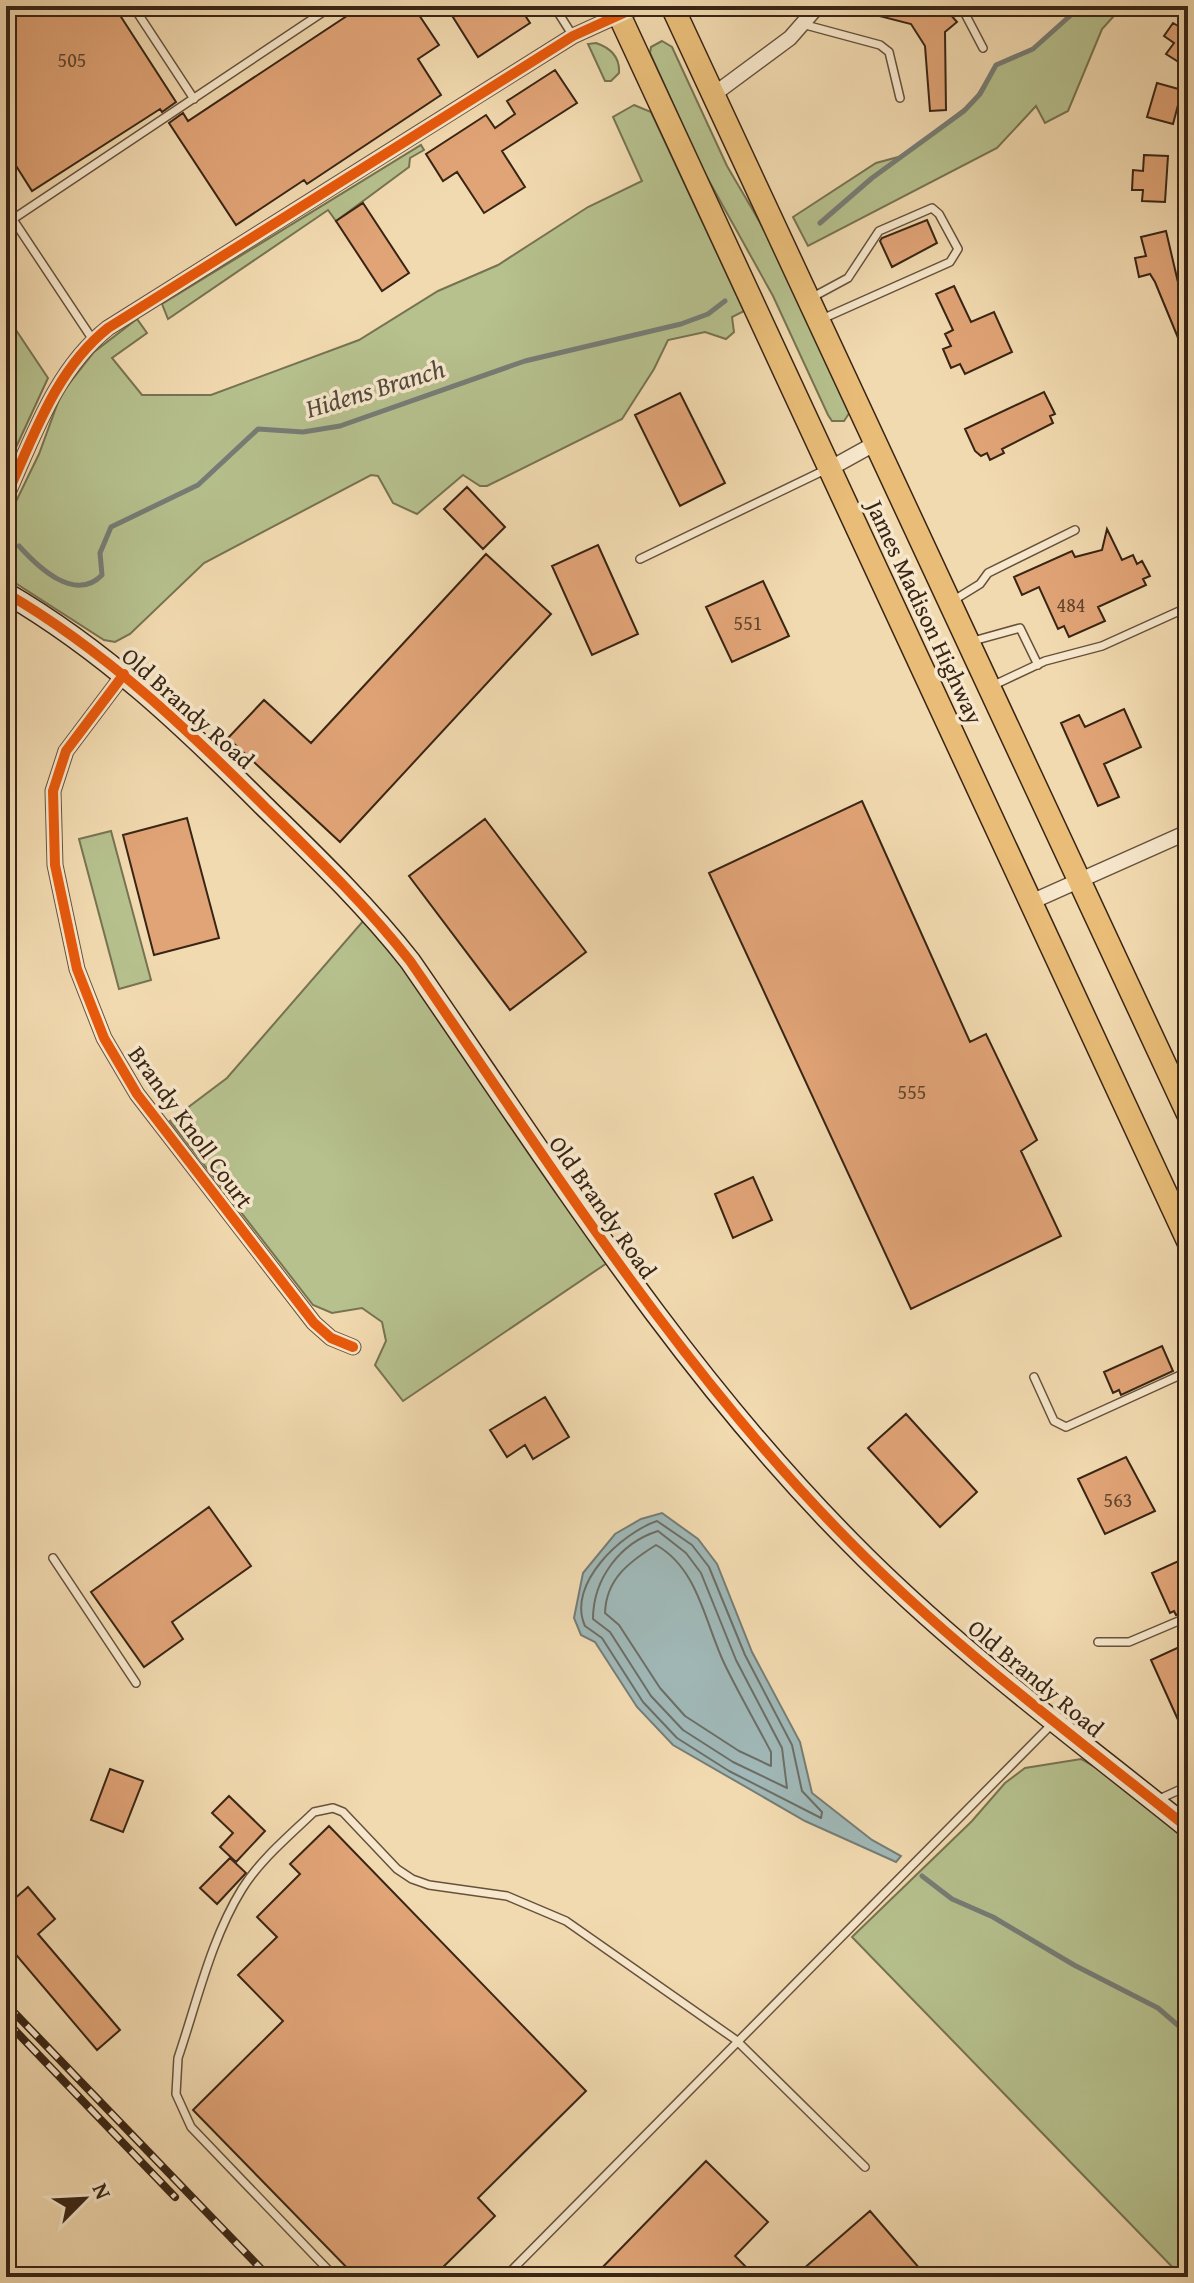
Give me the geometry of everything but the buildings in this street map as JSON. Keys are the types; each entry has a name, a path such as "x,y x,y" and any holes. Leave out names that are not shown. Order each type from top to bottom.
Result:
{"main road":[{"name":"James Madison Highway","path":"672,6 1188,1114"},
{"name":"James Madison Highway","path":"624,9 829,469 1188,1241"}],"street":[{"path":"713,95 790,38 818,6"},
{"path":"6,497 62,378 93,340 217,258 573,36 624,9"},
{"path":"829,469 876,443"},
{"name":"Old Brandy Road","path":"6,593 65,629 124,674 210,752 372,914 410,961 643,1301 683,1354 799,1488 900,1590 1188,1828"},
{"name":"Brandy Knoll Court","path":"124,674 66,751 53,791 52,828 59,890 84,992 108,1045 152,1113 314,1323 331,1338 353,1347"},
{"path":"1031,902 1188,832"}],"lane":[{"path":"133,6 194,99"},
{"path":"13,219 194,99 319,10 332,6"},
{"path":"554,6 573,36"},
{"path":"961,6 983,48"},
{"path":"802,24 880,45 889,52 900,98"},
{"path":"809,299 848,278 879,231 932,208 939,214 958,249 950,262 818,320"},
{"path":"6,209 93,340"},
{"path":"640,559 829,469"},
{"path":"950,602 980,584 988,573 1075,530"},
{"path":"990,687 1038,665 1102,646 1186,608"},
{"path":"969,643 1020,628 1038,665"},
{"path":"1034,1377 1054,1421 1066,1427 1187,1372"},
{"path":"53,1558 136,1683"},
{"path":"1098,1642 1129,1642 1188,1617"},
{"path":"505,2277 1055,1720"},
{"path":"1154,1801 1188,1786"},
{"path":"335,2277 191,2127 176,2094 175,2076 178,2058 226,1919 261,1864 314,1812 333,1808 343,1812 397,1869 412,1879 429,1885 507,1896 566,1921 736,2040 865,2167"}],"green space":[{"path":"1081,6 1123,6 1102,29 1068,111 1045,123 1036,106 997,148 808,246 793,217 876,163 902,156 973,102 996,65 1033,49"},
{"path":"662,41 672,47 727,166 772,243 850,412 844,421 832,421 828,415 773,296 703,170 650,53 651,47"},
{"path":"596,43 610,50 618,62 619,73 611,81 605,81 588,44"},
{"path":"634,105 651,112 744,311 732,317 734,332 726,339 705,332 668,340 654,369 622,419 487,486 480,486 463,475 417,514 393,503 378,476 371,475 204,563 130,634 115,642 104,640 6,577 6,522 39,454 61,394 94,352 137,319 147,333 112,358 142,395 211,395 359,340 438,291 498,265 588,207 642,181 613,117"},
{"path":"421,145 424,150 410,158 409,167 336,221 328,210 168,319 162,304"},
{"path":"6,315 48,378 6,469"},
{"path":"111,831 151,980 119,989 79,839"},
{"path":"364,920 384,941 607,1263 403,1401 375,1365 386,1341 382,1322 362,1308 332,1313 313,1305 170,1121 227,1078"},
{"path":"1081,1759 1188,1835 1188,2277 1182,2277 852,1937 972,1821 1005,1783 1025,1768"}],"water":[{"path":"662,1513 698,1539 717,1564 752,1652 800,1742 812,1793 872,1840 901,1856 896,1862 805,1821 673,1745 637,1707 595,1642 581,1635 574,1618 583,1573 615,1534 641,1519"}],"waterway":[{"name":"Hidens Branch","path":"820,223 872,178 964,111 980,94 996,65 1033,49 1081,6"},
{"name":"Hidens Branch","path":"19,546 46,572 58,579 69,584 91,583 102,575 100,553 111,527 198,485 258,429 303,432 340,426 525,361 681,324 708,314 725,301"},
{"path":"922,1876 952,1899 993,1917 1074,1965 1158,2008 1188,2034"}],"railway":[{"path":"6,2004 269,2277"},
{"path":"6,2021 175,2197"}],"cycle path":[{"path":"6,497 60,384 90,345 108,328 573,36 639,6"},
{"path":"6,593 110,664 173,718 376,920 410,961 565,1188 672,1335 788,1476 851,1543 973,1655 1188,1828"},
{"path":"124,674 66,751 53,791 55,865 77,969 104,1038 137,1094 314,1323 331,1338 353,1347"}]}
